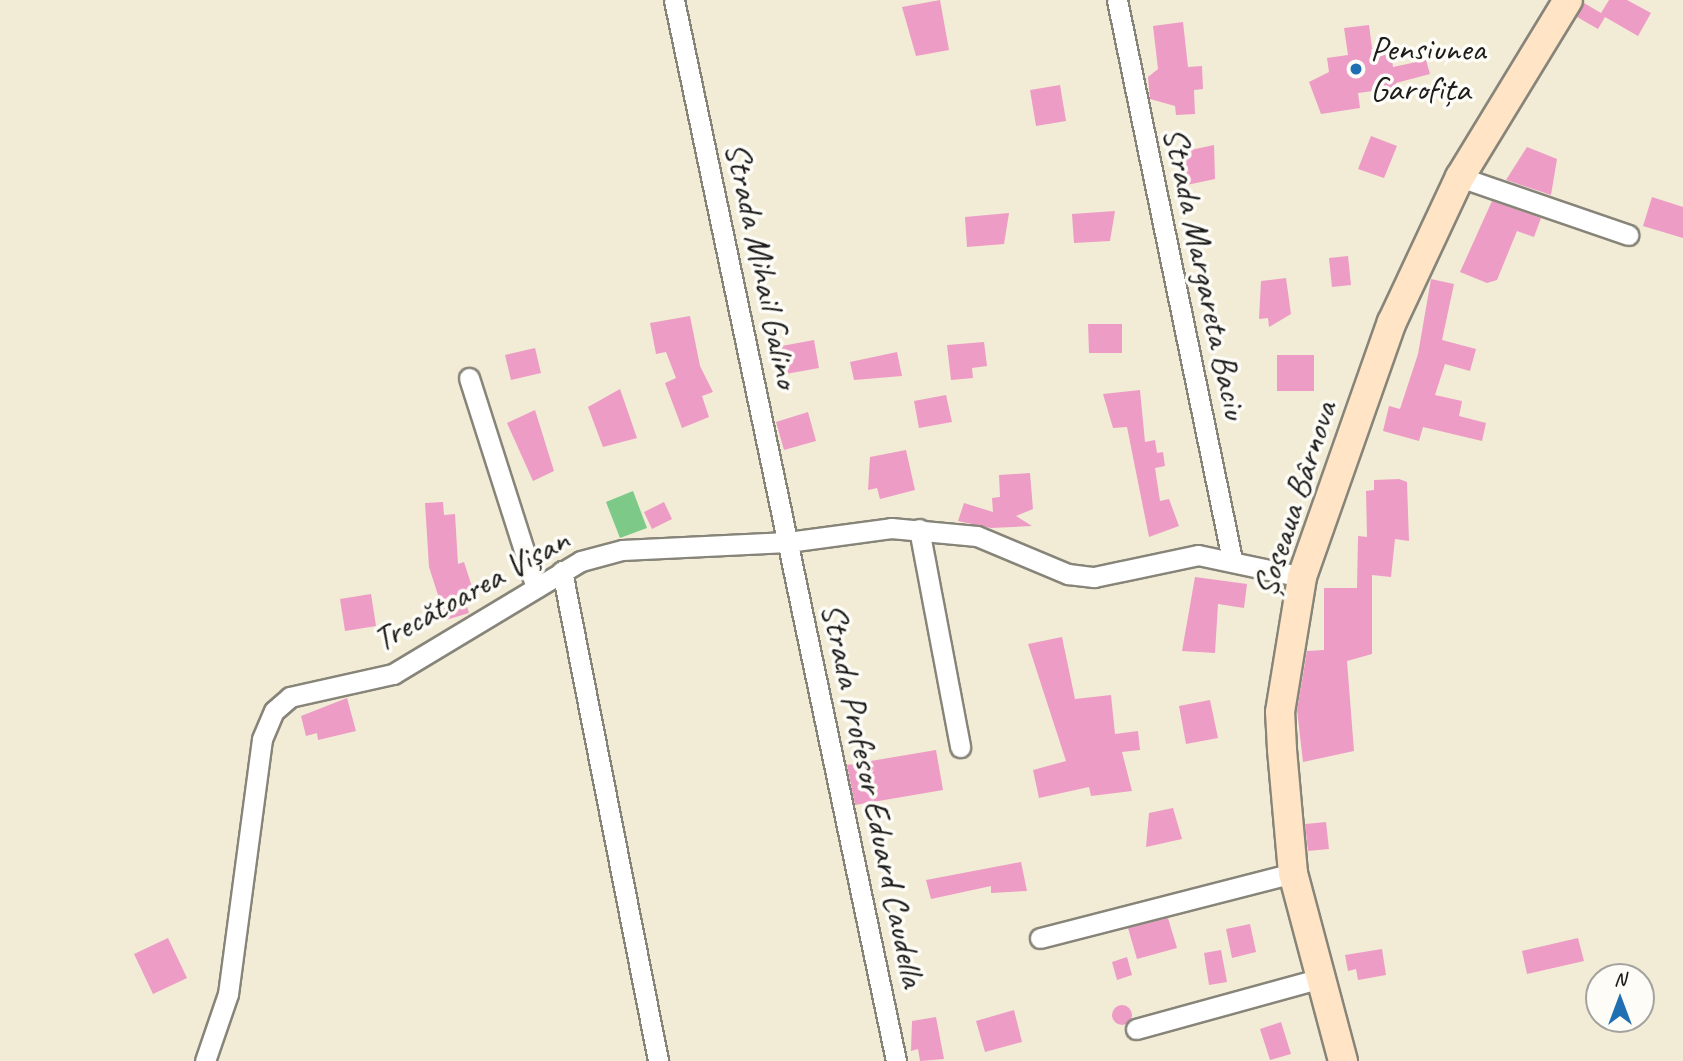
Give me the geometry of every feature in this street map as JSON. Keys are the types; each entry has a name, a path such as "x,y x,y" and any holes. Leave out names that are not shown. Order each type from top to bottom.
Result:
{"main road":[{"name":"Șoseaua Bârnova","path":"1343,1061 1317,979 1293,873 1280,712 1302,577 1392,322 1460,177 1567,0"}],"street":[{"name":"Strada Mihail Galino","path":"674,0 788,542"},
{"name":"Strada Margareta Baciu","path":"1116,0 1232,559"},
{"path":"1460,177 1628,235"},
{"path":"469,378 536,588"},
{"name":"Trecătoarea Vișan","path":"205,1061 228,994 262,739 274,711 290,697 393,674 562,571 622,550 788,542 919,529 977,536 1068,574 1094,577 1163,560 1232,559 1302,577"},
{"path":"919,529 960,747"},
{"name":"Strada Profesor Eduard Caudella","path":"788,542 896,1061"},
{"path":"562,571 658,1061"},
{"path":"1040,938 1293,873"},
{"path":"1136,1029 1317,979"}],"green space":[{"path":"633,491 647,528 620,538 606,502"}],"building":[{"path":"940,0 949,50 916,56 902,7"},
{"path":"1609,0 1627,0 1651,13 1638,36 1605,17 1598,29 1577,17 1584,3 1601,13"},
{"path":"1183,22 1188,67 1202,66 1203,89 1194,90 1195,114 1176,115 1175,106 1150,99 1148,77 1158,69 1153,26"},
{"path":"1369,25 1372,48 1390,45 1393,67 1426,60 1430,74 1396,83 1396,88 1358,93 1360,108 1321,114 1309,82 1329,72 1327,58 1348,55 1344,28"},
{"path":"1060,85 1066,121 1036,126 1030,90"},
{"path":"1371,136 1397,146 1384,178 1358,169"},
{"path":"1214,145 1215,179 1182,186 1181,152"},
{"path":"1527,147 1557,159 1551,195 1506,180"},
{"path":"1652,197 1683,207 1683,238 1643,226"},
{"path":"1492,201 1541,218 1534,237 1517,231 1497,280 1487,283 1460,272"},
{"path":"1115,211 1110,241 1074,243 1072,214"},
{"path":"1009,213 1004,244 967,247 965,217"},
{"path":"1348,256 1351,285 1332,287 1329,258"},
{"path":"1286,278 1291,314 1269,327 1268,318 1259,319 1261,281"},
{"path":"1431,279 1454,284 1442,340 1476,349 1470,371 1445,364 1435,395 1462,401 1459,416 1486,423 1482,441 1423,427 1419,441 1383,431 1389,406 1400,409 1418,354"},
{"path":"690,316 700,366 713,392 702,396 709,417 682,428 665,383 676,378 666,352 656,354 650,323"},
{"path":"1088,324 1122,324 1122,353 1089,353"},
{"path":"814,340 819,368 786,374 776,347"},
{"path":"984,342 987,366 972,368 973,378 951,380 947,345"},
{"path":"535,348 541,373 511,380 505,355"},
{"path":"897,352 902,376 854,380 850,362"},
{"path":"1277,355 1314,355 1314,391 1277,391"},
{"path":"620,389 637,438 603,447 588,407"},
{"path":"1140,390 1145,442 1155,440 1157,453 1163,452 1165,466 1155,468 1160,501 1169,499 1179,526 1149,537 1127,427 1113,428 1103,394"},
{"path":"946,395 952,422 919,428 914,401"},
{"path":"535,410 554,471 533,481 507,423"},
{"path":"808,412 816,441 784,450 776,422"},
{"path":"906,450 915,490 880,499 877,488 868,490 870,457"},
{"path":"1030,473 1033,509 1016,516 1032,526 991,528 958,521 964,503 993,512 992,498 1000,497 999,475"},
{"path":"1399,479 1407,482 1409,541 1395,539 1391,577 1372,575 1372,654 1347,661 1354,751 1303,762 1297,710 1307,651 1324,650 1324,588 1357,588 1358,536 1367,537 1366,491 1374,490 1374,480"},
{"path":"443,502 444,515 455,514 458,564 464,562 474,593 464,597 469,613 446,620 429,567 425,503"},
{"path":"664,502 672,519 652,529 644,512"},
{"path":"1195,577 1247,584 1244,608 1218,604 1215,653 1182,651"},
{"path":"371,594 376,626 345,631 340,599"},
{"path":"1062,637 1075,699 1111,695 1115,734 1138,731 1140,750 1122,752 1132,791 1091,796 1089,787 1039,798 1033,770 1066,761 1028,644"},
{"path":"347,698 356,731 318,740 317,733 306,736 301,716"},
{"path":"1210,700 1218,738 1186,744 1179,706"},
{"path":"936,750 943,790 855,805 847,765"},
{"path":"1173,808 1182,839 1146,847 1149,813"},
{"path":"1326,822 1329,849 1308,851 1305,824"},
{"path":"1021,862 1027,891 991,893 991,886 931,899 926,880"},
{"path":"1168,918 1177,948 1137,959 1128,928"},
{"path":"1250,924 1256,952 1232,958 1226,929"},
{"path":"168,938 187,978 153,994 134,954"},
{"path":"1578,938 1584,961 1527,974 1522,951"},
{"path":"1382,949 1386,975 1358,980 1356,969 1348,971 1345,955"},
{"path":"1221,950 1227,982 1209,985 1204,953"},
{"path":"1127,957 1132,975 1117,980 1112,962"},
{"path":"1122,1005 1129,1008 1132,1015 1129,1022 1122,1025 1115,1022 1112,1015 1115,1008"},
{"path":"1014,1010 1022,1042 985,1052 976,1021"},
{"path":"936,1017 944,1059 920,1061 918,1049 911,1051 912,1021"},
{"path":"1281,1022 1291,1054 1270,1060 1260,1029"}],"place":[{"name":"Pensiunea Garofița","path":"1356,69"}]}
